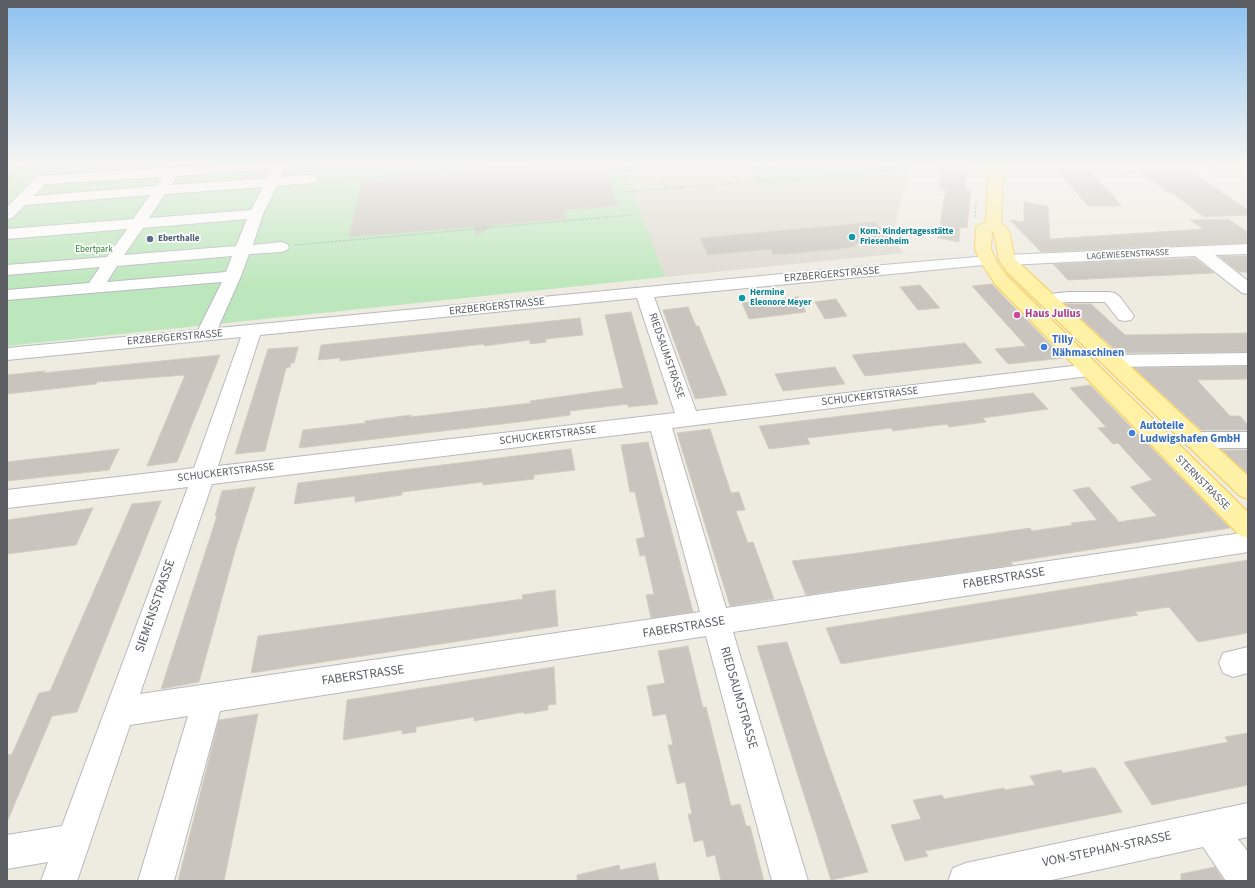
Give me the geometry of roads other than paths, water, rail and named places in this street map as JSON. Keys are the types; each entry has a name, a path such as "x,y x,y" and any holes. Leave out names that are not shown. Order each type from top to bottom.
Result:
{"main road":[{"name":"STERNSTRASSE","path":"993,204 992,224 1001,231 998,261 1000,280 1248,528"},
{"path":"998,261 1014,269 1048,299 1248,490"},
{"path":"1089,370 1112,361"}],"street":[{"path":"7,215 18,204"},
{"path":"94,288 151,204"},
{"path":"205,335 233,276 261,204"},
{"path":"7,234 256,214"},
{"path":"7,270 281,247"},
{"name":"LAGEWIESENSTRASSE","path":"998,261 1248,249"},
{"path":"1200,252 1248,289"},
{"name":"ERZBERGERSTRASSE","path":"7,354 644,292 998,261"},
{"path":"7,295 233,276"},
{"name":"RIEDSAUMSTRASSE","path":"644,292 688,419"},
{"path":"1048,299 1068,297 1110,297 1125,316"},
{"name":"SIEMENSSTRASSE","path":"59,881 219,431 252,331"},
{"path":"1112,361 1248,359"},
{"name":"SCHUCKERTSTRASSE","path":"7,499 660,423 1089,370"},
{"name":"RIEDSAUMSTRASSE","path":"660,423 790,881"},
{"path":"1195,440 1248,440"},
{"name":"FABERSTRASSE","path":"119,712 1248,542"},
{"path":"156,881 208,699"},
{"name":"VON-STEPHAN-STRASSE","path":"966,881 1248,820"},
{"path":"1210,828 1247,881"},
{"path":"7,852 73,841"}],"place":[{"name":"Kom. Kindertagesstätte Friesenheim","path":"852,237"},
{"name":"Eberthalle","path":"150,239"},
{"name":"Hermine Eleonore Meyer","path":"742,298"},
{"name":"Haus Julius","path":"1017,315"},
{"name":"Tilly Nähmaschinen","path":"1044,347"},
{"name":"Autoteile Ludwigshafen GmbH","path":"1132,433"}],"park label":[{"name":"Ebertpark","path":"94,250"}]}
